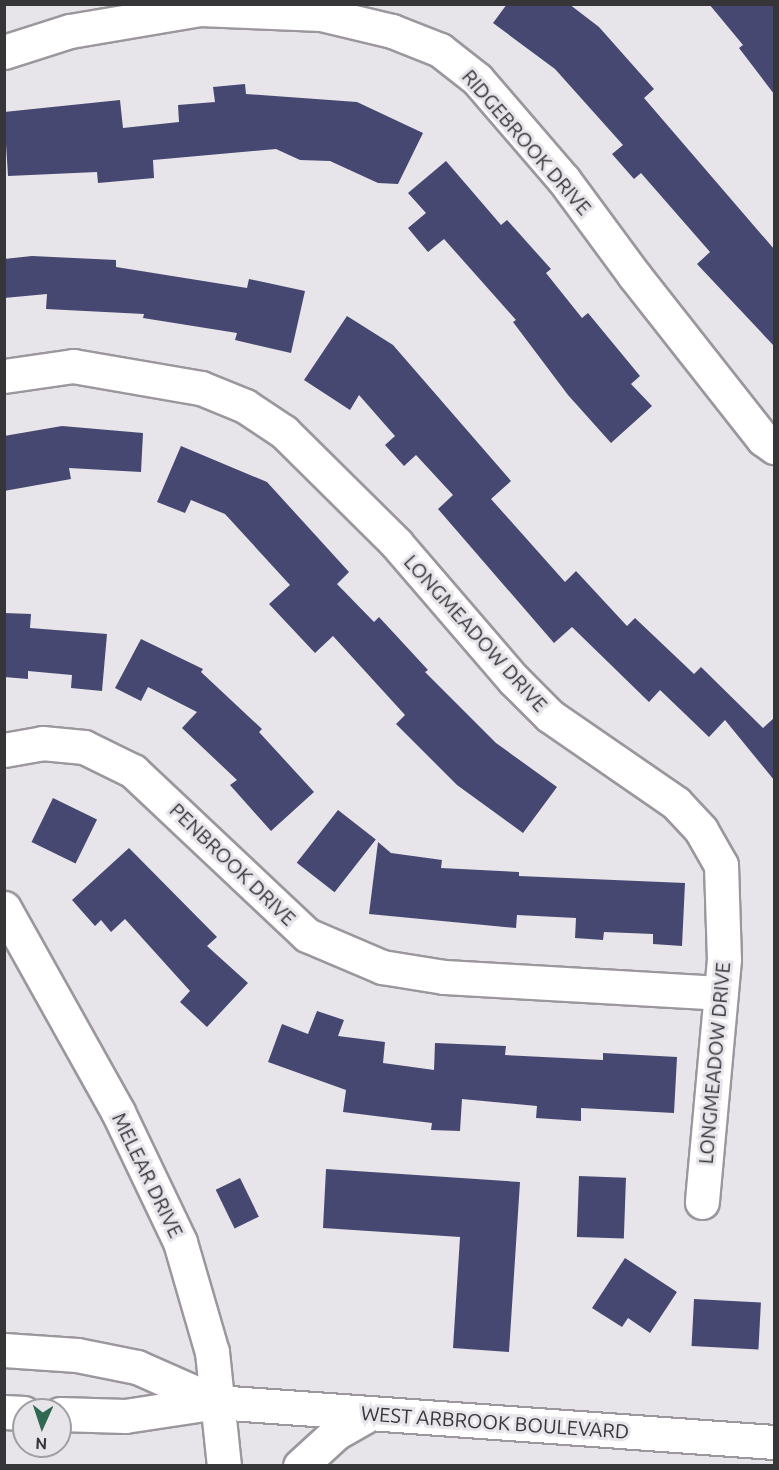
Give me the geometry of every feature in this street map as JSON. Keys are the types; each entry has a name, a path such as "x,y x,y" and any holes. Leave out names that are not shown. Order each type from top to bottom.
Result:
{"street":[{"name":"RIDGEBROOK DRIVE","path":"4,51 70,31 200,9 321,14 392,31 440,50 477,79 564,180 649,293 764,439 774,447"},
{"name":"LONGMEADOW DRIVE","path":"4,376 73,366 135,374 201,388 245,406 284,432 396,543 514,680 550,716 676,803 702,830 721,865 721,993 702,1202"},
{"name":"PENBROOK DRIVE","path":"4,750 42,743 84,747 133,771 307,935 382,967 444,977 721,993"},
{"name":"MELEAR DRIVE","path":"4,908 118,1112 180,1242 212,1352 224,1466"},
{"name":"WEST ARBROOK BOULEVARD","path":"4,1350 77,1355 137,1367 216,1402"},
{"name":"WEST ARBROOK BOULEVARD","path":"72,1414 125,1416 216,1402 774,1442"},
{"path":"300,1466 336,1433 371,1413"}],"building":[{"path":"507,4 569,4 599,27 654,89 644,98 774,249 774,346 697,264 710,252 641,173 634,179 612,154 623,145 555,69 493,23"},
{"path":"709,4 774,4 774,94 739,48 743,45"},
{"path":"245,84 246,94 357,102 423,133 398,184 378,183 330,161 300,160 276,149 153,160 154,178 98,183 97,172 8,176 4,112 120,100 123,128 179,122 178,105 215,102 213,87"},
{"path":"446,161 501,225 507,220 551,269 546,273 582,318 588,313 640,376 631,384 652,406 611,443 568,395 513,322 516,320 444,239 428,252 408,228 426,213 408,193"},
{"path":"32,256 116,260 116,267 247,288 249,279 305,291 291,353 235,340 237,333 143,318 144,314 46,309 47,294 4,298 4,259"},
{"path":"347,316 393,345 511,481 491,499 565,582 576,571 627,626 635,618 694,674 701,667 763,728 774,718 774,780 725,720 709,737 660,690 649,702 572,627 554,643 438,509 453,495 416,455 404,466 385,445 395,436 359,395 350,410 304,380"},
{"path":"62,426 143,433 141,472 69,468 71,479 4,491 4,436"},
{"path":"181,446 267,482 349,572 337,584 374,622 379,617 428,670 425,672 496,743 557,787 523,833 457,785 396,724 405,715 333,636 315,653 269,604 290,585 225,514 191,500 185,513 157,502"},
{"path":"4,613 31,614 30,628 107,634 102,691 71,688 72,675 28,671 28,679 4,677"},
{"path":"141,639 203,669 201,672 262,729 259,732 314,792 271,831 230,785 237,780 182,728 197,712 148,687 141,701 115,688"},
{"path":"53,798 97,819 76,864 32,842"},
{"path":"338,810 376,840 335,892 297,863"},
{"path":"378,842 391,853 442,860 441,868 519,872 519,876 685,883 682,946 653,944 653,934 604,932 603,940 575,938 576,918 517,915 516,928 369,914"},
{"path":"129,848 217,937 207,946 248,983 207,1027 180,1002 190,991 125,919 111,932 101,920 95,926 72,900"},
{"path":"317,1011 344,1020 338,1036 385,1042 383,1063 434,1070 435,1043 506,1046 505,1055 603,1060 603,1053 677,1057 674,1113 581,1108 581,1121 536,1118 537,1106 462,1099 460,1131 431,1130 432,1123 343,1112 346,1090 268,1062 282,1024 308,1034"},
{"path":"326,1169 520,1182 509,1352 453,1348 460,1237 323,1228"},
{"path":"579,1176 626,1178 624,1239 577,1237"},
{"path":"240,1178 259,1217 235,1228 216,1190"},
{"path":"625,1258 677,1292 650,1333 628,1318 622,1327 592,1308"},
{"path":"694,1299 761,1303 758,1349 692,1346"}]}
